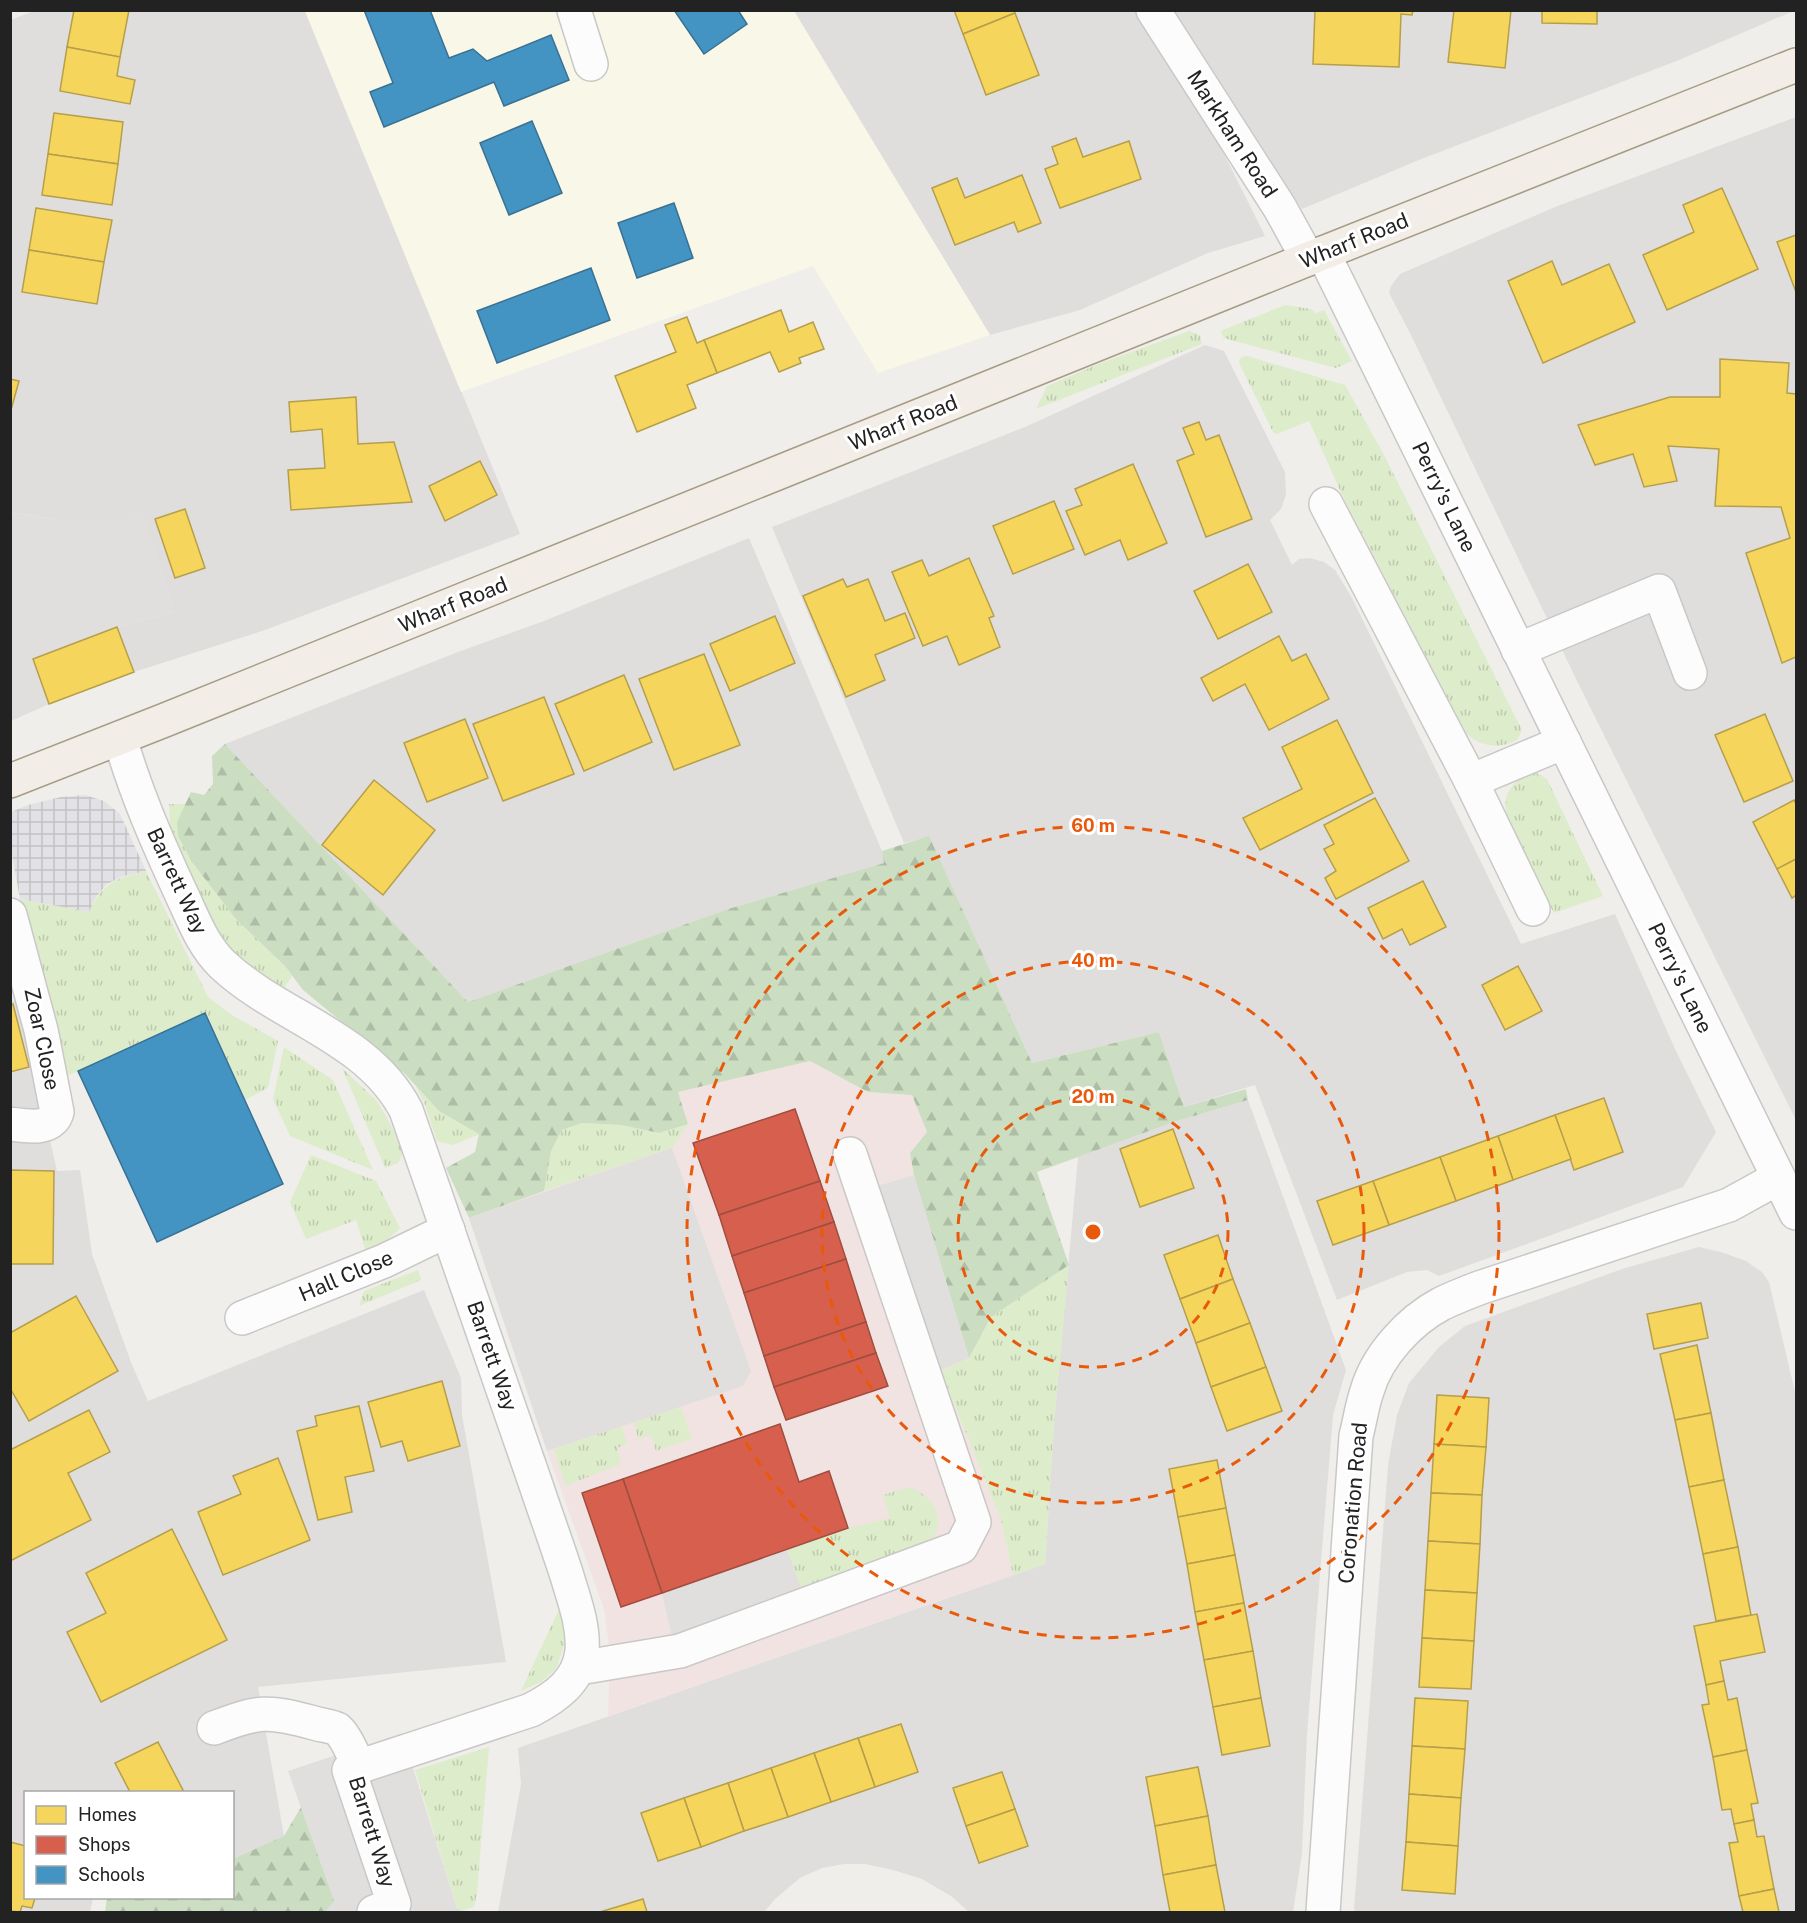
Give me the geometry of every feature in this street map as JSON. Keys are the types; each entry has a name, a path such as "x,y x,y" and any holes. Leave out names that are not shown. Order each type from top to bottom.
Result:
{"main road":[{"name":"Wharf Road","path":"10,781 1797,65"}],"street":[{"path":"574,10 591,64"},
{"name":"Markham Road","path":"1153,10 1280,208 1316,256"},
{"name":"Perry's Lane","path":"1316,256 1518,650 1797,1214"},
{"path":"1326,504 1471,781 1533,909"},
{"path":"1518,650 1659,591 1690,673"},
{"name":"Barrett Way","path":"120,738 137,791 200,935 222,964 279,1006 346,1044 398,1094 406,1110 448,1230 576,1604 582,1631 579,1668 568,1684 552,1699 531,1710 349,1770 394,1904 374,1912"},
{"path":"1471,781 1564,742"},
{"name":"Zoar Close","path":"10,915 41,1030 57,1112 56,1118 49,1123 31,1126 10,1124"},
{"path":"579,1668 680,1651 961,1547 974,1522 850,1154"},
{"name":"Coronation Road","path":"1323,1912 1356,1436 1367,1389 1377,1367 1391,1346 1414,1323 1440,1304 1479,1288 1729,1205 1778,1178"},
{"name":"Hall Close","path":"242,1318 384,1261 448,1230"},
{"path":"214,1728 244,1716 270,1713 300,1719 337,1729 358,1766"}],"shaded area":[{"path":"37,10 305,11 520,534 265,630 134,672 117,627 174,612 145,520 63,521 11,512 10,20"},
{"path":"1796,10 1679,60 1419,160 1302,209 1175,11"},
{"path":"305,11 794,11 990,335 878,373 813,266 461,392"},
{"path":"794,11 1140,11 1166,48 1224,154 1265,236 1208,253 1080,310 990,335"},
{"path":"1796,117 1796,1120 1578,683 1389,293 1400,274 1474,242 1555,207"},
{"path":"1205,345 1224,351 1285,472 1286,495 1281,509 1270,520 1292,565 1299,559 1310,558 1324,562 1335,570 1352,598 1521,944 1615,914 1676,1051 1716,1132 1683,1187 1439,1276 1427,1270 1407,1272 1337,1300 1255,1085 1184,1107 1159,1032 1032,1063 929,837 904,843 772,527 1025,427"},
{"path":"10,512 63,521 145,519 174,612 117,627 33,659 49,704 11,721"},
{"path":"749,538 882,851 885,863 728,909 468,1002 225,744 458,652 544,621"},
{"path":"85,795 104,801 120,814 146,871 124,876 107,884 96,897 89,912 20,899 11,850 11,812 28,805 61,797"},
{"path":"18,1000 57,1171 80,1170 92,1254 132,1365 148,1401 424,1290 461,1378 462,1415 506,1662 258,1687 284,1836 235,1859 234,1791 24,1791 24,1899 93,1899 90,1912 11,1912 10,1002"},
{"path":"810,1061 868,1092 912,1095 927,1132 910,1153 969,1358 941,1371 1001,1520 1013,1575 608,1716 610,1653 604,1609 547,1451 469,1218 577,1180 688,1124 678,1092"},
{"path":"1248,1100 1346,1370 1333,1415 1307,1734 1302,1853 1293,1912 969,1912 951,1896 922,1879 865,1864 844,1864 822,1868 800,1878 775,1899 764,1912 498,1912 521,1784 518,1748 1045,1564 1054,1424 1078,1157 1174,1122"},
{"path":"672,1148 751,1371 743,1386 547,1451 469,1218"},
{"path":"914,1175 969,1358 941,1370 878,1186"},
{"path":"1699,1247 1746,1261 1762,1272 1769,1282 1796,1396 1796,1912 1356,1912 1354,1909 1388,1465 1397,1415 1409,1383 1439,1347 1465,1326 1622,1269"},
{"path":"787,1550 802,1590 672,1637 662,1593"},
{"path":"402,1733 458,1912 325,1912 334,1901 288,1771"}],"green space":[{"path":"1285,305 1311,309 1316,313 1324,310 1352,361 1336,368 1224,338 1221,333 1222,330"},
{"path":"1189,331 1200,335 1202,344 1036,409 1047,386 1101,363"},
{"path":"1247,356 1345,385 1383,453 1522,730 1518,739 1498,746 1484,744 1466,733 1343,497 1309,421 1277,434 1273,432 1240,365 1239,360"},
{"path":"225,744 468,1002 728,909 884,863 882,851 929,836 1032,1063 1159,1032 1184,1107 1246,1089 1248,1100 1174,1122 1037,1172 1069,1265 991,1317 969,1358 914,1175 910,1153 927,1132 912,1095 868,1092 810,1061 678,1092 688,1124 659,1133 621,1125 582,1123 562,1130 551,1151 544,1191 469,1218 446,1168 475,1152 479,1134 439,1111 405,1074 303,990 285,966 235,918 192,862 178,836 177,822 191,792 204,795 213,784 212,756"},
{"path":"1535,772 1547,779 1603,896 1554,913 1515,842 1506,814 1506,801 1510,790 1519,780"},
{"path":"169,804 186,804 177,822 178,836 192,862 235,918 285,966 292,976 283,990 252,968 220,939 179,854 170,826"},
{"path":"146,871 208,997 232,1015 278,1041 268,1088 245,1100 205,1013 62,1078 20,899 89,912 105,888 118,879"},
{"path":"284,1047 333,1080 373,1170 290,1136 273,1099"},
{"path":"342,1068 377,1101 403,1153 398,1163 385,1168"},
{"path":"415,1085 439,1111 480,1134 453,1145 437,1141 424,1102"},
{"path":"582,1123 621,1125 659,1133 688,1124 672,1148 544,1191 551,1151 562,1130"},
{"path":"311,1155 376,1181 400,1228 388,1239 366,1252 356,1220 306,1239 290,1202"},
{"path":"1069,1265 1054,1424 1045,1564 1013,1575 1001,1520 941,1371 969,1358 991,1317"},
{"path":"418,1270 421,1280 359,1306 364,1291"},
{"path":"681,1407 692,1439 656,1451 651,1435 638,1439 634,1422"},
{"path":"622,1426 627,1444 617,1448 621,1464 565,1486 554,1449"},
{"path":"909,1487 926,1497 936,1510 938,1526 930,1544 802,1590 787,1550 848,1528 890,1518 883,1495"},
{"path":"560,1607 567,1637 556,1669 541,1682 521,1691"},
{"path":"489,1747 477,1893 474,1907 458,1912 415,1770"},
{"path":"301,1807 335,1901 325,1912 105,1912 107,1899 234,1899 234,1859 284,1836"}],"building: Homes":[{"path":"74,10 129,10 120,57 67,47"},
{"path":"954,10 1014,10 1015,13 963,34"},
{"path":"1315,10 1413,10 1412,15 1401,14 1399,67 1313,64"},
{"path":"1454,10 1511,10 1505,68 1448,62"},
{"path":"1542,10 1597,10 1597,24 1542,23"},
{"path":"1015,13 1039,75 986,95 963,34"},
{"path":"67,47 120,57 117,76 135,80 130,104 60,91"},
{"path":"54,113 123,122 118,164 48,154"},
{"path":"1076,138 1083,157 1129,141 1141,179 1060,208 1045,169 1058,164 1052,147"},
{"path":"48,154 118,164 112,205 42,195"},
{"path":"1022,175 1041,223 1018,232 1014,222 955,245 932,188 957,178 965,198"},
{"path":"1722,188 1758,269 1667,310 1643,255 1694,232 1683,205"},
{"path":"36,208 112,220 104,262 29,250"},
{"path":"1796,235 1796,292 1777,242"},
{"path":"29,250 104,262 97,304 22,292"},
{"path":"1552,261 1562,285 1609,264 1635,322 1543,363 1508,281"},
{"path":"781,310 789,332 813,322 824,349 799,358 801,363 779,372 770,352 717,373 704,340"},
{"path":"687,317 697,343 704,340 717,373 687,385 696,408 637,432 615,376 676,352 665,325"},
{"path":"1720,359 1789,363 1787,393 1796,394 1796,657 1782,663 1746,553 1790,538 1781,507 1715,506 1719,449 1668,446 1677,481 1644,487 1633,454 1595,465 1578,425 1670,397 1720,397"},
{"path":"10,379 19,381 11,410 10,410"},
{"path":"356,397 358,444 394,442 412,502 291,510 288,470 325,468 322,429 291,432 289,402"},
{"path":"1199,422 1206,440 1219,435 1252,519 1206,537 1177,461 1194,454 1183,428"},
{"path":"480,461 497,495 445,521 429,486"},
{"path":"1133,464 1167,543 1128,560 1120,540 1085,555 1066,511 1082,505 1075,489"},
{"path":"1054,501 1074,549 1013,574 993,526"},
{"path":"185,509 205,568 175,578 155,519"},
{"path":"969,558 994,616 989,618 1000,647 959,665 947,636 923,646 892,572 922,560 929,576"},
{"path":"1248,564 1272,612 1218,639 1194,591"},
{"path":"843,579 847,587 868,579 885,621 905,613 915,638 875,655 885,680 846,697 803,596"},
{"path":"775,616 795,663 730,691 710,644"},
{"path":"117,627 134,672 49,704 33,659"},
{"path":"1279,636 1292,661 1306,654 1329,699 1269,730 1245,684 1213,701 1201,678"},
{"path":"704,654 740,745 674,770 639,679"},
{"path":"624,675 652,742 584,771 555,704"},
{"path":"544,697 574,774 503,801 473,724"},
{"path":"1765,714 1793,781 1744,802 1715,735"},
{"path":"465,719 488,778 427,802 404,743"},
{"path":"1337,720 1373,793 1260,850 1243,818 1302,789 1282,747"},
{"path":"374,780 435,830 383,895 322,845"},
{"path":"1375,798 1409,861 1336,899 1325,878 1336,871 1324,849 1334,844 1324,825"},
{"path":"1794,800 1796,804 1796,859 1777,869 1753,822"},
{"path":"1796,859 1796,895 1792,898 1777,869"},
{"path":"1423,881 1446,927 1410,945 1402,929 1383,939 1368,908"},
{"path":"1518,966 1542,1011 1505,1030 1482,985"},
{"path":"13,1004 29,1067 10,1072 10,1005"},
{"path":"1604,1098 1623,1152 1574,1170 1555,1115"},
{"path":"1555,1115 1571,1159 1513,1180 1498,1136"},
{"path":"1173,1129 1194,1188 1140,1207 1120,1149"},
{"path":"1498,1136 1513,1180 1456,1201 1440,1157"},
{"path":"1440,1157 1456,1201 1389,1225 1373,1181"},
{"path":"10,1170 54,1171 53,1264 10,1264"},
{"path":"1373,1181 1389,1225 1333,1245 1317,1201"},
{"path":"1218,1235 1233,1279 1180,1299 1164,1255"},
{"path":"1233,1279 1250,1323 1196,1343 1180,1299"},
{"path":"76,1296 118,1371 29,1421 10,1388 10,1333"},
{"path":"1701,1303 1708,1338 1654,1349 1647,1314"},
{"path":"1250,1323 1266,1367 1211,1387 1196,1343"},
{"path":"1697,1345 1711,1413 1675,1420 1660,1354"},
{"path":"1266,1367 1282,1411 1227,1431 1211,1387"},
{"path":"442,1381 460,1446 408,1461 402,1441 381,1447 368,1402"},
{"path":"1437,1395 1489,1398 1486,1447 1434,1444"},
{"path":"359,1406 374,1471 345,1477 352,1512 318,1520 297,1431 317,1426 315,1416"},
{"path":"89,1410 110,1452 68,1473 91,1520 10,1561 10,1450"},
{"path":"1711,1413 1724,1480 1689,1487 1675,1420"},
{"path":"1434,1444 1486,1447 1482,1495 1431,1493"},
{"path":"278,1458 310,1540 223,1575 198,1512 241,1494 233,1476"},
{"path":"1217,1460 1226,1508 1178,1517 1169,1469"},
{"path":"1724,1480 1738,1547 1703,1554 1689,1487"},
{"path":"1431,1493 1482,1495 1480,1544 1428,1541"},
{"path":"1226,1508 1235,1555 1187,1564 1178,1517"},
{"path":"172,1529 227,1640 101,1702 67,1632 106,1613 86,1573"},
{"path":"1428,1541 1480,1544 1477,1593 1425,1590"},
{"path":"1738,1547 1751,1615 1716,1621 1703,1554"},
{"path":"1235,1555 1244,1603 1195,1612 1187,1564"},
{"path":"1425,1590 1477,1593 1474,1641 1422,1638"},
{"path":"1244,1603 1253,1651 1204,1660 1195,1612"},
{"path":"1757,1614 1765,1652 1720,1661 1724,1681 1706,1685 1694,1626"},
{"path":"1422,1638 1474,1641 1471,1689 1419,1687"},
{"path":"1253,1651 1261,1698 1213,1707 1204,1660"},
{"path":"1724,1681 1728,1700 1737,1698 1747,1750 1713,1757 1702,1705 1709,1704 1706,1685"},
{"path":"1261,1698 1270,1746 1222,1755 1213,1707"},
{"path":"1415,1698 1468,1701 1465,1749 1412,1746"},
{"path":"901,1724 918,1772 875,1787 858,1738"},
{"path":"858,1738 875,1787 831,1802 814,1753"},
{"path":"158,1742 183,1791 129,1791 115,1763"},
{"path":"1412,1746 1465,1749 1461,1798 1409,1794"},
{"path":"1747,1750 1758,1803 1751,1804 1754,1820 1734,1824 1731,1809 1722,1810 1713,1757"},
{"path":"814,1753 831,1802 788,1817 771,1768"},
{"path":"1198,1767 1208,1816 1155,1826 1146,1777"},
{"path":"771,1768 788,1817 744,1831 728,1783"},
{"path":"1002,1772 1015,1809 966,1826 953,1788"},
{"path":"728,1783 744,1831 701,1847 684,1798"},
{"path":"1409,1794 1461,1798 1458,1846 1406,1842"},
{"path":"684,1798 701,1847 658,1861 641,1813"},
{"path":"1015,1809 1028,1846 979,1863 966,1826"},
{"path":"1208,1816 1216,1865 1163,1875 1155,1826"},
{"path":"1754,1820 1757,1837 1764,1836 1774,1889 1739,1896 1729,1843 1738,1842 1734,1824"},
{"path":"10,1842 24,1846 24,1899 35,1899 32,1908 22,1906 20,1912 10,1911"},
{"path":"1406,1842 1458,1846 1455,1894 1402,1890"},
{"path":"1216,1865 1225,1912 1170,1912 1163,1875"},
{"path":"1774,1889 1779,1912 1743,1912 1739,1896"},
{"path":"643,1899 647,1912 600,1912"}],"building: Shops":[{"path":"795,1109 820,1181 719,1215 693,1143"},
{"path":"820,1181 834,1222 732,1256 719,1215"},
{"path":"834,1222 846,1259 744,1293 732,1256"},
{"path":"846,1259 866,1322 764,1356 744,1293"},
{"path":"866,1322 876,1353 774,1387 764,1356"},
{"path":"876,1353 888,1386 786,1420 774,1387"},
{"path":"780,1424 799,1482 829,1471 848,1528 662,1593 623,1479"},
{"path":"623,1479 662,1593 621,1607 582,1493"}],"building: Schools":[{"path":"364,10 430,10 449,58 473,49 487,61 551,35 569,80 504,106 494,82 384,127 370,92 393,83"},
{"path":"674,10 738,10 747,24 704,54"},
{"path":"532,121 562,193 509,215 480,143"},
{"path":"674,203 693,258 637,278 618,223"},
{"path":"591,268 610,320 497,363 477,311"},
{"path":"205,1013 283,1184 157,1242 78,1071"}]}
